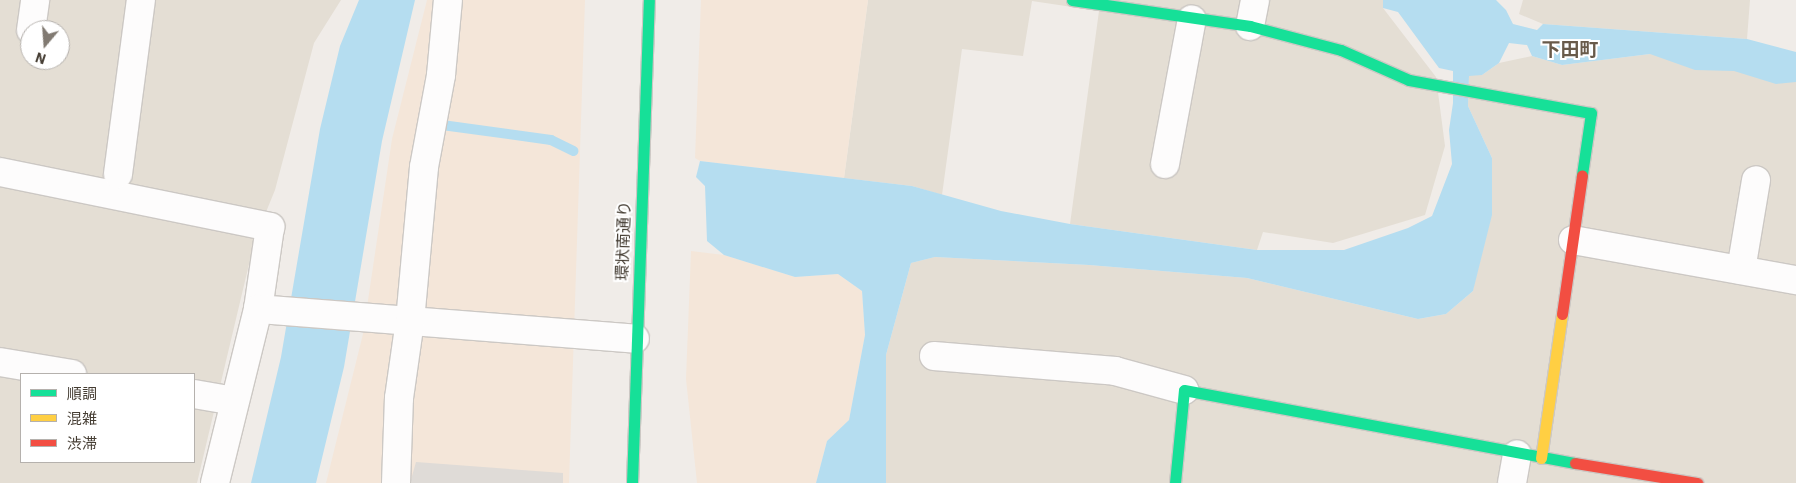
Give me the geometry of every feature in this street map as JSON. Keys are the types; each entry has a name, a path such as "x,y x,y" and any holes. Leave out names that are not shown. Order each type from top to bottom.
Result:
{"main road":[{"name":"環状南通り","path":"632,483 635,339 648,0"},
{"path":"1072,0 1192,19 1252,13 1409,80 1591,113 1573,240 1529,456"},
{"path":"1175,483 1184,390 1529,456 1696,483"}],"street":[{"path":"32,20 35,0"},
{"path":"118,174 141,0"},
{"path":"396,483 399,398 410,321 424,167 440,75 448,0"},
{"path":"1165,164 1192,19"},
{"path":"0,172 270,227 265,310 234,401 215,483"},
{"path":"1741,270 1756,180"},
{"path":"1573,240 1796,280"},
{"path":"265,310 635,339"},
{"path":"934,356 1115,372 1184,390"},
{"path":"0,362 66,373"},
{"path":"195,394 234,401"},
{"path":"1512,483 1529,456"}],"shaded area":[{"path":"0,0 341,0 314,43 275,190 255,239 197,483 0,483"},
{"path":"427,0 585,0 569,483 326,483 363,334 392,139"},
{"path":"701,0 868,0 844,178 700,161 695,158"},
{"path":"868,0 1383,0 1383,8 1436,77 1445,146 1425,215 1333,243 1263,232 1257,250 1070,224 1099,11 1032,1 1023,56 962,49 942,195 912,186 844,178"},
{"path":"1523,0 1750,0 1747,39 1543,24 1519,14"},
{"path":"1650,54 1796,64 1796,483 886,483 886,355 911,263 935,257 1089,265 1247,278 1418,319 1446,314 1473,291 1492,158 1468,106 1469,75 1482,75 1499,63 1532,56 1562,65"},
{"path":"691,251 724,255 795,277 838,274 862,291 865,335 849,420 827,441 816,483 697,483 686,379"},
{"path":"416,462 563,473 563,483 410,483"}],"water":[{"path":"359,0 415,0 382,141 344,367 316,483 251,483 281,357 320,129 340,46"},
{"path":"1383,0 1496,0 1506,10 1513,24 1537,30 1543,24 1747,39 1796,52 1796,82 1776,84 1734,71 1695,70 1650,54 1562,65 1532,56 1527,45 1509,43 1499,63 1482,75 1469,76 1468,106 1492,158 1492,215 1473,291 1446,314 1418,319 1247,278 1089,265 935,257 911,263 886,355 886,483 816,483 827,441 849,420 865,335 862,291 838,274 795,277 724,255 707,241 705,186 696,177 700,161 912,186 1001,211 1070,224 1257,250 1344,250 1408,228 1432,216 1452,164 1449,130 1453,103 1453,71 1439,68 1398,12 1383,8"}],"waterway":[{"path":"442,125 551,140 574,151"}],"traffic: fast":[{"path":"632,483 649,0"},
{"path":"1072,0 1250,26 1341,50 1409,80 1591,113 1582,175"},
{"path":"1175,483 1184,390 1575,463"}],"traffic: slow":[{"path":"1541,458 1562,314"}],"traffic: jam":[{"path":"1562,314 1582,175"},
{"path":"1575,463 1697,483"}],"district":[{"name":"下田町","path":"1570,50"}]}
